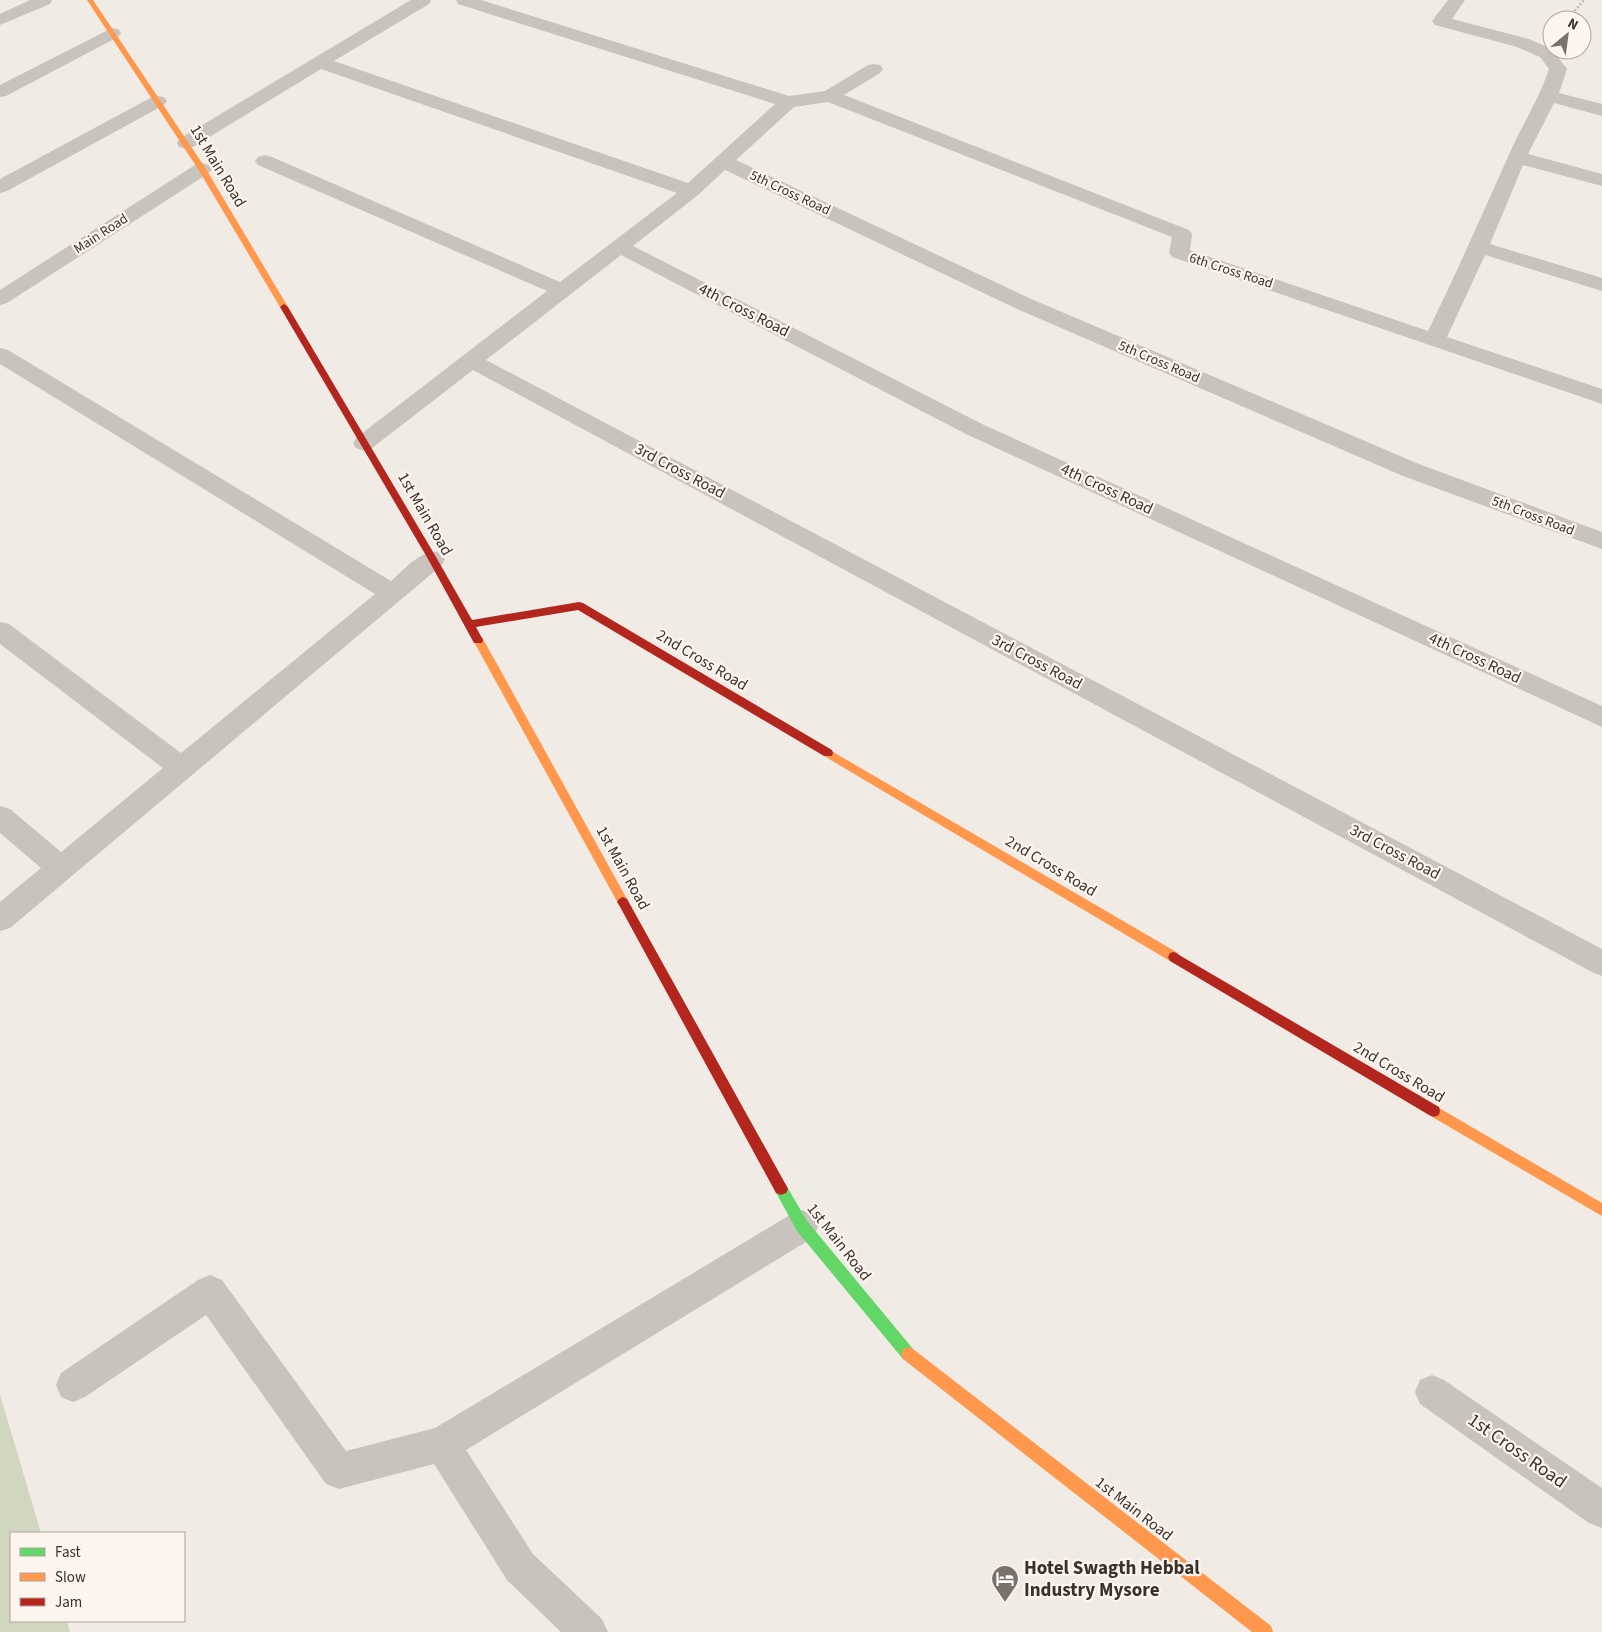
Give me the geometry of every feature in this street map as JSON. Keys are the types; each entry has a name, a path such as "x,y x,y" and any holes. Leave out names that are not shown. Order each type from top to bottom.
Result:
{"street":[{"path":"0,20 44,0"},
{"name":"1st Main Road","path":"90,0 202,169 433,558 802,1226 906,1352 1265,1632"},
{"path":"186,143 423,0"},
{"path":"464,0 788,102 830,96 874,69"},
{"path":"1435,339 1479,247 1517,157 1549,96 1558,69 1546,53 1523,43 1442,21 1457,0"},
{"path":"0,92 112,33"},
{"path":"321,63 691,191"},
{"name":"6th Cross Road","path":"830,96 1182,234 1179,253 1602,397"},
{"path":"1549,96 1602,110"},
{"path":"0,187 158,101"},
{"path":"364,443 691,191 788,102"},
{"path":"1517,157 1602,180"},
{"path":"265,161 562,290"},
{"name":"5th Cross Road","path":"724,162 1022,303 1411,470 1602,542"},
{"name":"Main Road","path":"0,299 202,169"},
{"name":"4th Cross Road","path":"620,246 974,429 1602,717"},
{"path":"1479,247 1602,284"},
{"path":"0,355 392,593"},
{"name":"3rd Cross Road","path":"472,361 1602,963"},
{"path":"0,919 433,558"},
{"name":"2nd Cross Road","path":"468,624 579,606 1602,1210"},
{"path":"0,631 182,768"},
{"path":"0,817 61,868"},
{"path":"73,1385 210,1292 340,1471 442,1444 802,1226"},
{"name":"1st Cross Road","path":"1432,1392 1602,1510"},
{"path":"442,1444 520,1567 589,1632"}],"path":[{"path":"1575,10 1584,0"}],"green space":[{"path":"0,1395 41,1532 10,1532 10,1622 67,1622 70,1632 0,1632"}],"traffic: fast":[{"path":"781,1189 802,1226 908,1354"}],"traffic: slow":[{"path":"90,0 202,169 284,307"},
{"path":"478,640 623,902"},
{"path":"828,753 1174,957"},
{"path":"1434,1111 1602,1210"},
{"path":"908,1354 1265,1632"}],"traffic: jam":[{"path":"284,307 433,559 478,640"},
{"path":"468,624 579,606 828,753"},
{"path":"623,902 781,1189"},
{"path":"1174,957 1434,1111"}],"place":[{"name":"Hotel Swagth Hebbal Industry Mysore","path":"1005,1603"}]}
